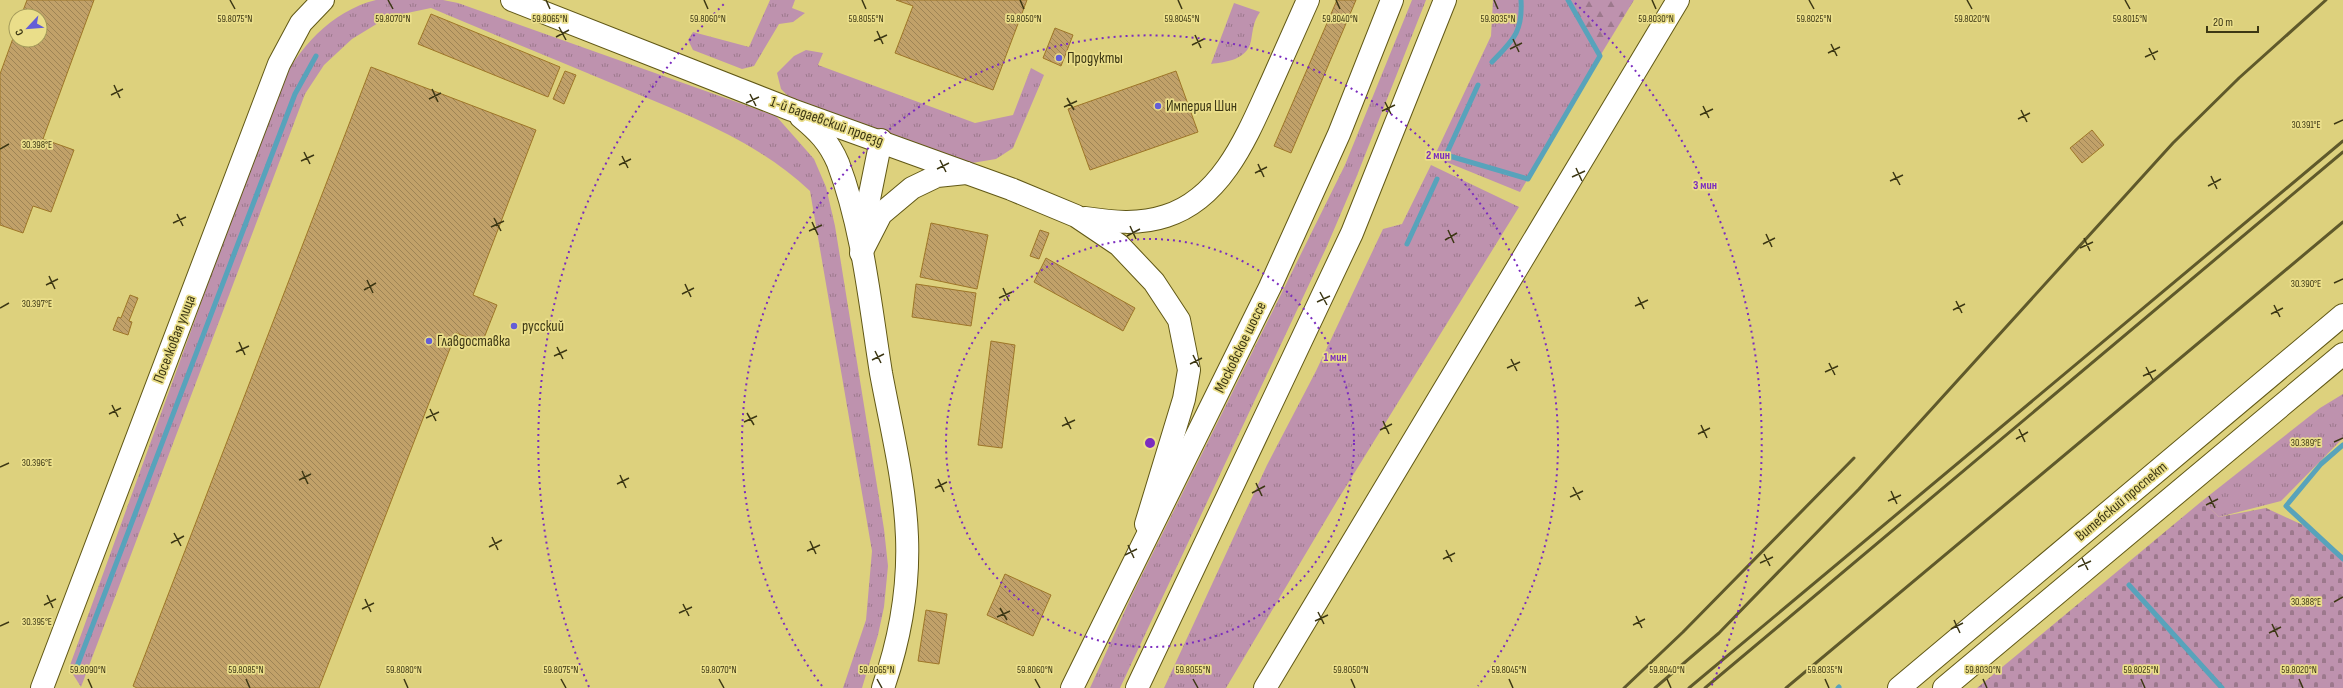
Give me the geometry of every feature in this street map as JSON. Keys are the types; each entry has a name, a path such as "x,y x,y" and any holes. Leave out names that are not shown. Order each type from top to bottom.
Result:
{"main road":[{"name":"Поселковая улица","path":"42,688 279,64 301,23 323,0"},
{"name":"1-й Бадаевский проезд","path":"512,0 792,110 882,140 970,173 1076,216"},
{"path":"1076,216 1110,222 1144,222 1167,216 1186,207 1204,193 1233,159 1248,133 1308,0"},
{"name":"Московское шоссе","path":"1072,688 1138,551 1270,287 1339,134 1392,0"},
{"path":"1137,688 1352,234 1390,144 1445,0"},
{"path":"1265,688 1678,0"},
{"path":"792,110 823,136 837,163 850,203 861,253 902,487 907,537 904,614 883,688"},
{"path":"861,253 868,204 882,140"},
{"path":"861,253 882,214 912,188 937,176 970,173"},
{"path":"1076,216 1119,245 1146,272 1178,320 1185,344 1189,380 1138,551"},
{"name":"Витебский проспект","path":"1907,687 2343,315"},
{"name":"Витебский проспект","path":"1944,688 2343,354"}],"green space":[{"path":"376,0 443,0 458,3 776,116 814,159 826,187 835,226 884,529 888,566 884,607 878,635 862,688 843,688 866,620 872,551 810,191 789,173 766,157 718,129 667,106 431,8 388,17 352,39 324,65 305,94 81,687 69,668 278,90 295,60 305,46 330,22 360,5"},
{"path":"770,0 795,0 792,8 805,13 793,22 779,24 754,66 742,69 693,50 688,40 693,32 749,47"},
{"path":"1412,0 1426,0 1356,178 1327,246 1120,688 1090,688 1132,595 1345,165"},
{"path":"1493,0 1568,0 1600,56 1520,192 1434,157 1491,36"},
{"path":"1568,0 1634,0 1600,56"},
{"path":"1234,3 1260,12 1255,23 1249,47 1241,56 1235,59 1211,64"},
{"path":"806,50 823,53 818,65 975,123 1013,115 1031,68 1044,75 1013,148 996,159 972,163 793,101 781,89 777,73 794,56"},
{"path":"1431,165 1519,207 1337,501 1226,688 1164,688 1267,465 1316,371 1383,229 1402,224"},
{"path":"2343,394 2343,438 2281,501 2219,517 2202,501 2320,408"},
{"path":"2202,501 2219,517 2266,508 2305,526 2343,555 2343,688 1977,688"}],"building":[{"path":"27,0 94,0 43,139 74,150 51,212 33,206 23,233 0,225 0,74 9,48 48,48 48,8 24,8"},
{"path":"896,0 1027,0 993,90 895,53 913,6"},
{"path":"1337,0 1356,0 1291,153 1274,146"},
{"path":"431,14 560,67 548,97 418,44"},
{"path":"1055,28 1073,35 1061,66 1043,58"},
{"path":"371,67 536,130 473,295 497,305 482,343 456,333 319,688 137,688 133,686"},
{"path":"565,71 576,75 564,104 553,99"},
{"path":"1176,71 1198,132 1090,170 1068,109"},
{"path":"2092,130 2104,145 2082,163 2070,148"},
{"path":"931,223 988,235 977,289 920,277"},
{"path":"1040,230 1049,233 1039,259 1030,256"},
{"path":"1046,258 1135,308 1123,331 1034,282"},
{"path":"916,284 976,293 971,326 912,317"},
{"path":"130,295 138,298 129,321 132,322 128,335 113,330 118,317 121,318"},
{"path":"991,341 1015,345 1002,448 978,445"},
{"path":"1005,574 1051,595 1033,636 987,615"},
{"path":"926,610 947,614 939,664 918,661"}],"waterway":[{"path":"1492,62 1506,48 1515,35 1520,20 1521,0"},
{"path":"1478,85 1446,155 1528,179 1600,56 1568,0"},
{"path":"76,669 295,94 316,56"},
{"path":"1407,244 1437,179"},
{"path":"2343,445 2321,464 2286,506 2343,559"},
{"path":"2129,585 2222,688"}],"railway":[{"path":"1655,688 1719,633 1859,489 2173,143 2239,78 2326,0"},
{"path":"1689,688 2343,141"},
{"path":"1705,688 2343,152"},
{"path":"1786,688 2343,222"},
{"path":"1624,688 1683,632 1854,458"}],"place":[{"name":"Продукты","path":"1059,58"},
{"name":"Империя Шин","path":"1158,106"},
{"name":"русский","path":"514,326"},
{"name":"Главдоставка","path":"429,341"}]}
